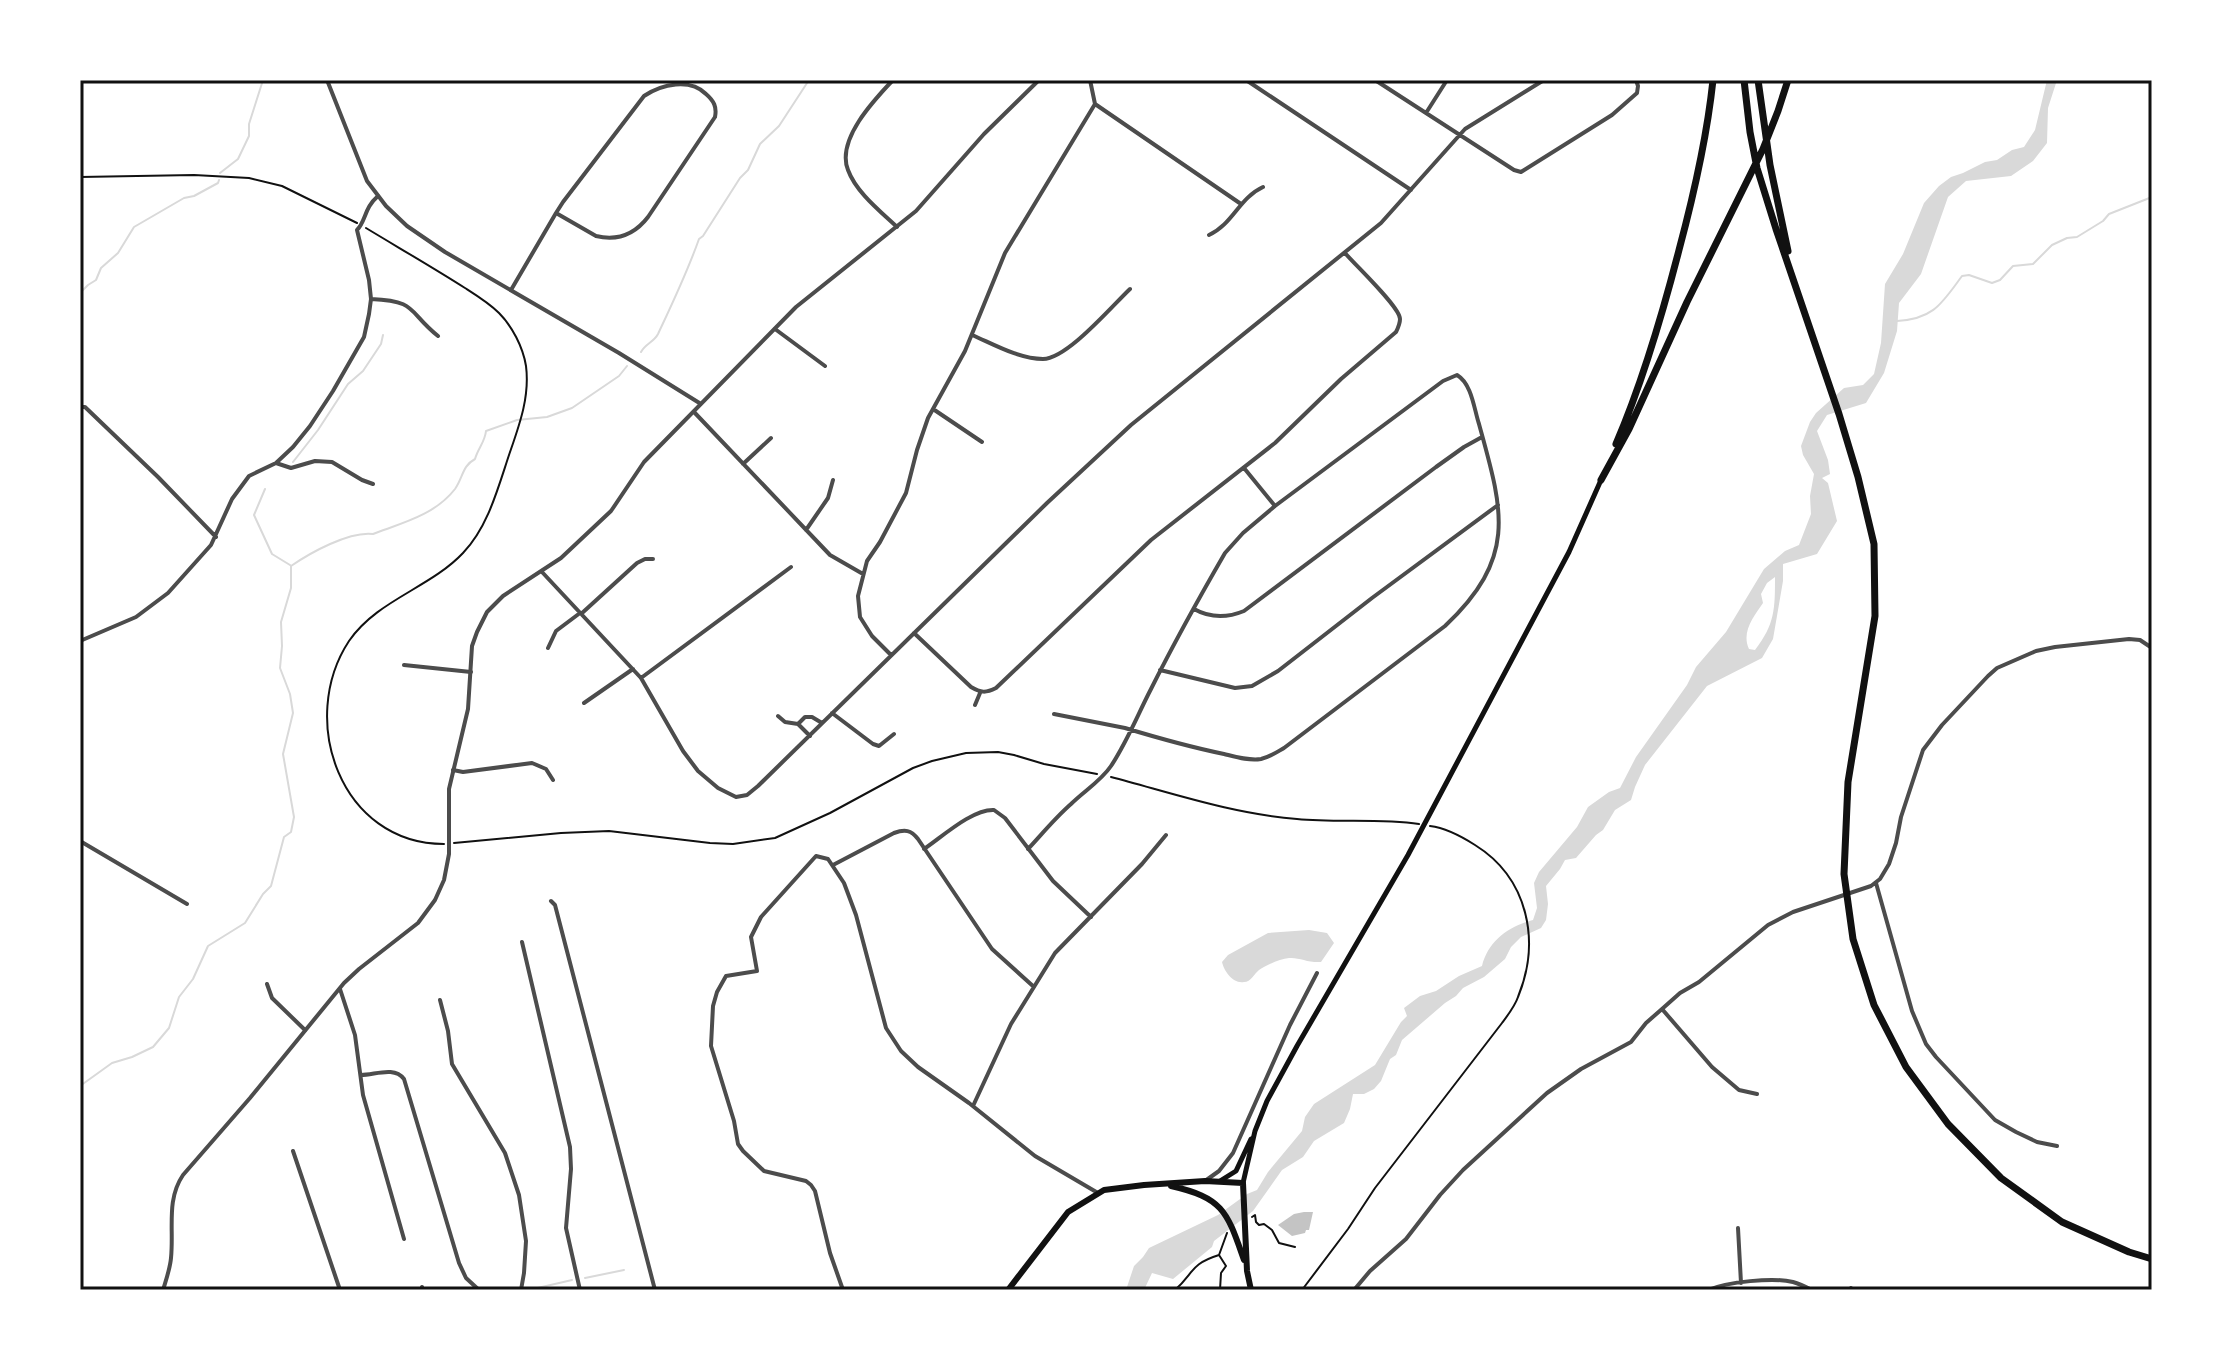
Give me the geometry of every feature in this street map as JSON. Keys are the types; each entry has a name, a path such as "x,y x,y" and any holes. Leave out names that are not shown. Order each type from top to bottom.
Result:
{"highway":[{"path":"1601,480 1630,412 1665,307 1693,199 1713,80"},
{"path":"1744,80 1757,168 1839,414 1874,544 1875,616 1848,782 1844,874 1853,939 1874,1005 1914,1078 1948,1124 2001,1178 2062,1222 2152,1259"},
{"path":"1758,80 1775,196 1794,280"},
{"path":"1601,480 1629,429 1745,186 1788,80"}],"main road":[{"path":"1219,1181 1236,1171 1267,1101 1416,840 1569,552 1601,480"},
{"path":"1251,1290 1247,1271 1243,1183 1255,1131"},
{"path":"1008,1290 1068,1212 1104,1190 1205,1181 1243,1183"},
{"path":"1164,1184 1207,1196 1220,1206 1230,1223 1247,1271"}],"street":[{"path":"327,80 367,181 395,215 422,238 701,404"},
{"path":"893,80 852,132 845,161 853,180 897,227"},
{"path":"163,1290 171,1261 172,1203 178,1182 340,989 359,969 411,930 435,900 444,880 449,844 448,797 468,709 474,639 487,612 503,596 567,552 611,511 644,462 796,307 916,211 984,134 1039,80"},
{"path":"891,655 872,636 860,617 858,596 867,561 906,493 917,450 933,409 965,351 1005,253 1095,104 1090,80"},
{"path":"1246,80 1411,190"},
{"path":"1375,80 1516,171 1523,171 1608,117 1634,97 1638,91 1636,80"},
{"path":"1426,113 1447,80"},
{"path":"542,572 641,678 690,762 718,788 736,797 747,795 1131,425 1381,223 1469,126 1544,80"},
{"path":"511,290 556,213 638,102 659,87 684,84 699,87 711,99 715,105 715,117 648,217 632,232 611,239 596,236 556,213"},
{"path":"1095,104 1241,204"},
{"path":"1209,235 1227,224 1241,204 1263,187"},
{"path":"80,641 125,623 154,605 195,565 216,537 232,499 249,476 276,463 310,426 364,337 371,299 367,267 357,230 362,225 365,212 378,196"},
{"path":"914,633 971,687 980,693 988,692 1005,681 1151,540 1275,443 1341,379 1396,332 1400,323 1400,315 1345,253"},
{"path":"972,335 1026,356 1051,358 1065,351 1130,289"},
{"path":"371,299 402,302 413,309 438,336"},
{"path":"775,329 825,366"},
{"path":"1028,849 1065,809 1104,775 1118,754 1131,729 1160,670 1230,547 1275,506 1452,376 1459,376 1466,385 1482,437 1500,523 1497,548 1477,589 1445,626 1265,758 1247,759 1165,741 1131,729 1054,714"},
{"path":"80,407 85,407 118,437 216,537"},
{"path":"933,409 982,442"},
{"path":"694,412 836,559 863,574"},
{"path":"1194,609 1221,616 1244,611 1446,460 1482,437"},
{"path":"743,464 771,438"},
{"path":"276,463 291,468 315,461 332,462 373,484"},
{"path":"1244,468 1275,506"},
{"path":"806,530 828,498 833,480"},
{"path":"1160,670 1235,688 1260,682 1498,505"},
{"path":"548,648 556,631 637,563 653,559"},
{"path":"641,678 791,567"},
{"path":"1354,1290 1406,1239 1463,1170 1547,1093 1581,1069 1631,1042 1646,1023 1680,993 1699,982 1768,925 1793,912 1876,883 1889,864 1923,750 1955,710 1997,668 2036,651 2055,647 2129,639 2140,640 2152,648"},
{"path":"404,665 471,672"},
{"path":"584,703 633,669"},
{"path":"975,705 980,693"},
{"path":"832,713 873,744 879,746 894,734"},
{"path":"778,716 785,722 798,724 810,736"},
{"path":"798,724 805,717 822,723"},
{"path":"453,770 463,772 532,763 546,769 553,780"},
{"path":"924,849 974,815 991,809 1002,816 1059,888 1091,917"},
{"path":"833,865 902,830 913,834 992,949 1034,987"},
{"path":"973,1106 1007,1032 1055,953 1166,835"},
{"path":"80,841 187,904"},
{"path":"843,1290 811,1185 806,1181 764,1171 739,1146 711,1046 713,1006 717,992 726,976 757,971 751,937 761,917 816,856 828,859 844,883 856,915 886,1028 901,1051 1035,1156 1098,1193"},
{"path":"1876,883 1912,1011 1926,1044 1995,1120 2037,1142 2057,1146"},
{"path":"551,901 555,905 655,1290"},
{"path":"522,942 570,1147 566,1228 580,1290"},
{"path":"1205,1181 1219,1171 1233,1153 1290,1025 1317,973"},
{"path":"267,984 272,998 305,1030"},
{"path":"340,989 355,1035 364,1101 404,1239"},
{"path":"440,1000 455,1071 505,1153 519,1195 526,1241 521,1290"},
{"path":"1662,1009 1719,1073 1739,1090 1757,1094"},
{"path":"361,1075 394,1072 404,1079 459,1263 466,1278 479,1290"},
{"path":"293,1151 340,1290"},
{"path":"1738,1228 1741,1283"},
{"path":"1708,1290 1726,1284 1789,1281 1812,1290"}],"path":[{"path":"80,177 194,175 249,178 282,186 362,225 456,282 492,307 513,332 524,356 526,390 522,414 480,531 463,553 438,574 382,609 359,628 340,657 327,695 328,742 341,779 368,815 404,837 420,842 449,844 609,831 733,844 775,838 830,813 913,768 966,753 998,752 1104,775 1241,811 1317,821 1407,822 1437,827 1479,847 1503,868 1513,883 1530,937 1528,965 1517,1000 1302,1290"},
{"path":"1255,1215 1258,1224 1272,1230 1279,1243 1295,1247"},
{"path":"1175,1290 1203,1259 1219,1255 1232,1233"},
{"path":"1219,1255 1226,1266 1221,1273 1220,1290"}],"shaded area":[{"path":"2047,80 2057,80 2048,108 2047,143 2033,161 2011,176 1966,181 1948,197 1921,274 1899,303 1897,331 1884,373 1866,403 1827,415 1817,431 1830,474 1822,478 1828,483 1837,521 1817,554 1783,564 1773,639 1762,658 1707,686 1645,765 1631,800 1615,810 1603,830 1576,858 1565,860 1546,886 1548,904 1546,920 1541,928 1521,937 1505,959 1484,977 1463,988 1402,1040 1374,1089 1364,1094 1353,1094 1344,1123 1314,1141 1303,1157 1282,1170 1253,1211 1214,1241 1212,1247 1173,1279 1152,1273 1144,1290 1126,1290 1134,1266 1149,1248 1218,1215 1257,1190 1302,1131 1305,1117 1314,1104 1375,1065 1407,1016 1404,1008 1420,996 1436,991 1482,966 1494,942 1516,926 1533,920 1537,908 1534,883 1539,872 1577,827 1588,807 1620,788 1636,757 1687,685 1696,667 1726,632 1764,569 1785,551 1799,545 1811,514 1814,474 1801,446 1816,413 1844,388 1863,385 1874,374 1881,343 1885,284 1903,254 1924,203 1951,177 2024,147 2035,130","holes":["1775,577 1770,624 1755,650 1749,649 1747,636 1750,624 1763,603 1761,594"]},
{"path":"1309,930 1327,933 1334,943 1321,962 1293,958 1273,962 1246,982 1233,979 1223,966 1222,962 1228,955 1268,933"}],"building":[{"path":"1313,1212 1309,1230 1305,1233 1292,1236 1278,1225 1294,1214"}],"waterway":[{"path":"220,173 238,159 249,136 249,124 263,80"},
{"path":"641,352 658,334 699,239 748,170 760,144 779,126 809,80"},
{"path":"80,293 96,280 101,268 118,253 134,227 219,180"},
{"path":"1897,321 1929,313 1962,276 1969,275 1992,283 2000,280 2013,266 2033,264 2052,245 2077,237 2109,214 2152,197"},
{"path":"293,462 348,384 363,371 381,344 383,335"},
{"path":"291,566 342,539 373,534 428,512 455,489 465,469 475,459 486,431 517,420 547,417 572,408 619,376 627,366"},
{"path":"265,489 254,515 272,554 290,565"},
{"path":"80,1086 112,1063 153,1047 169,1028 179,997 193,979 208,946 245,923 271,886 284,837 291,832 294,817 283,754 293,713 280,668 281,622 291,588 291,566"},
{"path":"585,1278 624,1270"},
{"path":"529,1290 572,1280"}]}
